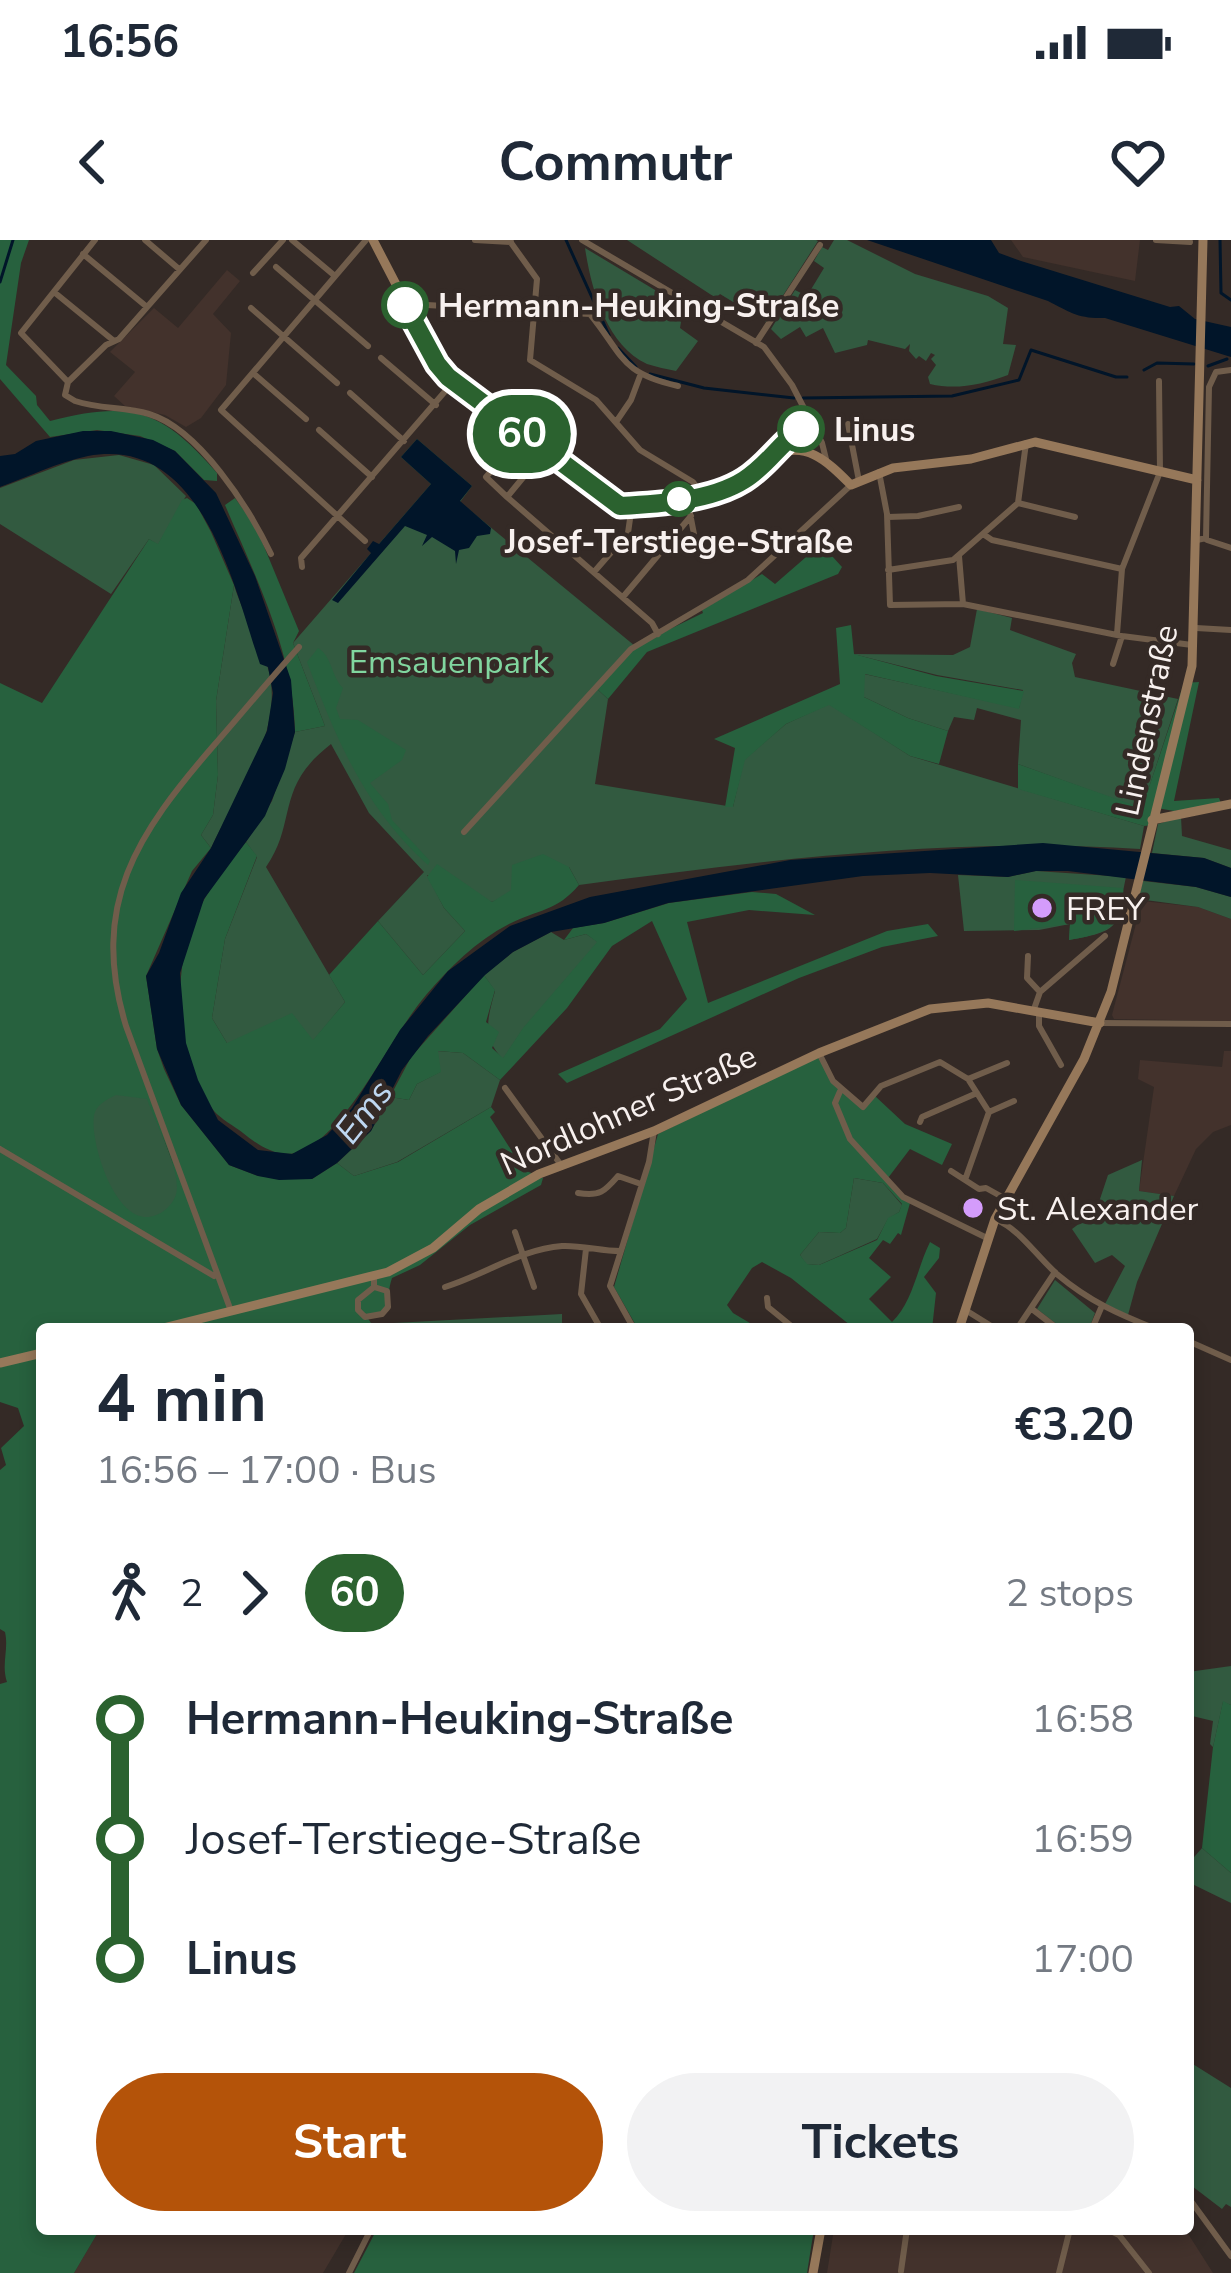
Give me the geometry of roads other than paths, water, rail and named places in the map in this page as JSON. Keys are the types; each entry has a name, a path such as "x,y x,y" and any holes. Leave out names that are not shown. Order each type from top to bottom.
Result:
{"street":[{"path":"68,382 21,333 95,240"},
{"path":"145,240 179,269"},
{"path":"206,240 148,307 68,382 65,395 74,401 153,415 185,434 219,472 271,554"},
{"path":"253,273 283,240"},
{"path":"292,240 335,276"},
{"path":"365,542 221,410 370,240 437,364 615,505 687,498 745,480 776,455 782,442 811,423"},
{"path":"475,240 510,241 536,275 530,361 584,392 640,450 693,482 702,495"},
{"path":"582,240 772,358 798,398 826,459"},
{"path":"1156,240 1197,241"},
{"name":"Lindenstraße","path":"1197,241 1202,315 1197,480 1202,539"},
{"path":"755,344 820,245"},
{"path":"83,254 148,307"},
{"path":"276,267 368,346"},
{"path":"54,292 113,341"},
{"path":"404,304 590,314 609,344 640,376 678,386"},
{"path":"251,308 337,382"},
{"path":"381,358 436,404"},
{"name":"Lindenstraße","path":"961,1323 994,1219 1100,1023 1123,952 1132,898 1196,646 1208,396 1219,369 1231,370"},
{"path":"253,373 306,419"},
{"path":"616,422 640,376"},
{"path":"302,567 301,558 454,381"},
{"path":"1113,664 1122,569 1160,472 1159,381"},
{"path":"350,394 404,441"},
{"path":"848,424 855,483"},
{"path":"319,430 373,477"},
{"path":"523,434 486,477 658,634"},
{"path":"888,570 959,556 1018,503 1026,443"},
{"path":"464,832 631,649 748,580 855,483 879,472 971,459 1026,443 1046,443 1197,480"},
{"path":"507,497 544,451"},
{"path":"1174,475 1189,468 1198,451"},
{"path":"776,455 801,452 826,459 855,483"},
{"path":"879,472 888,517 890,605 963,604 1196,646"},
{"path":"687,498 694,534"},
{"path":"1018,503 1075,517"},
{"path":"594,572 628,533 632,506"},
{"path":"888,517 959,507"},
{"path":"622,597 691,516"},
{"path":"982,534 1122,569"},
{"path":"1202,539 1231,548"},
{"path":"959,556 963,604"},
{"path":"1196,628 1231,630"},
{"path":"231,1312 127,1026 112,949 118,896 138,843 167,800 299,647"},
{"path":"1152,820 1231,804"},
{"path":"1061,1065 1039,1026 1040,992 1105,936"},
{"path":"1028,956 1025,973 1040,992"},
{"name":"Nordlohner Straße","path":"184,1323 374,1282 421,1255 479,1209 561,1165 654,1131 819,1053 934,1008 988,1003 1100,1023"},
{"path":"1100,1023 1231,1024"},
{"path":"819,1053 841,1089 863,1107 881,1087 940,1062 968,1079 989,1112"},
{"path":"968,1079 1007,1063"},
{"path":"506,1088 561,1165"},
{"path":"841,1089 835,1103 841,1123 890,1185 912,1203 932,1208 987,1238"},
{"path":"920,1122 977,1093"},
{"path":"965,1180 989,1112 1014,1101"},
{"path":"630,1323 610,1290 654,1131"},
{"path":"0,1149 218,1278"},
{"path":"951,1171 1004,1198"},
{"path":"578,1193 595,1196 609,1190 618,1176 641,1184"},
{"path":"994,1219 1011,1228 1055,1272 1101,1308 1140,1323"},
{"path":"515,1232 534,1287"},
{"path":"446,1287 493,1266 562,1246 620,1252"},
{"path":"586,1249 581,1294 598,1323"},
{"path":"1021,1323 1055,1272"},
{"path":"374,1282 388,1291 388,1306 382,1314 364,1316 358,1300 374,1282"},
{"path":"767,1298 768,1306 788,1323"},
{"path":"1095,1323 1101,1308"},
{"path":"1032,1309 1050,1323"},
{"path":"964,1310 986,1323"},
{"path":"1194,1344 1231,1360"},
{"path":"0,1363 36,1354"},
{"path":"1194,2205 1231,2256"},
{"path":"349,2273 368,2235"},
{"path":"813,2273 820,2235"},
{"path":"901,2271 906,2235"},
{"path":"1059,2273 1068,2235"},
{"path":"1118,2235 1149,2273"}],"water":[{"path":"867,240 991,240 999,253 1021,261 1179,306 1195,319 1231,327 1231,357 1105,318 1075,314"},
{"name":"Ems","path":"83,431 153,440 175,451 216,493 255,576 291,680 295,732 285,769 265,816 204,899 180,973 186,1043 198,1080 218,1120 258,1150 292,1154 327,1135 352,1108 400,1030 448,971 510,926 590,897 790,860 1043,843 1204,858 1231,868 1231,897 1196,887 1068,871 1008,877 863,876 668,903 604,923 551,932 513,952 485,975 428,1036 402,1070 371,1131 337,1163 312,1179 279,1180 229,1165 181,1105 157,1049 146,976 181,893 211,848 267,731 273,693 268,667 260,664 224,557 207,522 185,491 159,468 127,456 88,456 0,487 0,456 15,454 36,441"},
{"path":"417,439 472,486 460,501 491,528 490,534 477,536 469,548 459,550 456,564 455,551 432,537 422,546 427,535 405,526 338,603 332,600 371,553 367,549 373,541 379,544 431,484 401,457"}],"waterway":[{"path":"0,282 13,240"},
{"path":"566,240 609,335"},
{"path":"1220,240 1221,293 1231,300"},
{"path":"618,348 636,367"},
{"path":"803,398 952,396 1019,380 1031,350 1127,377"},
{"path":"1208,366 1227,359"},
{"path":"1144,370 1157,363 1194,364"},
{"path":"650,374 704,388 794,398"}],"place":[{"name":"Hermann-Heuking-Straße","path":"405,305"},
{"name":"Linus","path":"801,429"},
{"name":"Josef-Terstiege-Straße","path":"679,499"},
{"name":"FREY","path":"1042,908"},
{"name":"St. Alexander","path":"973,1208"}],"park label":[{"name":"Emsauenpark","path":"449,661"}]}
